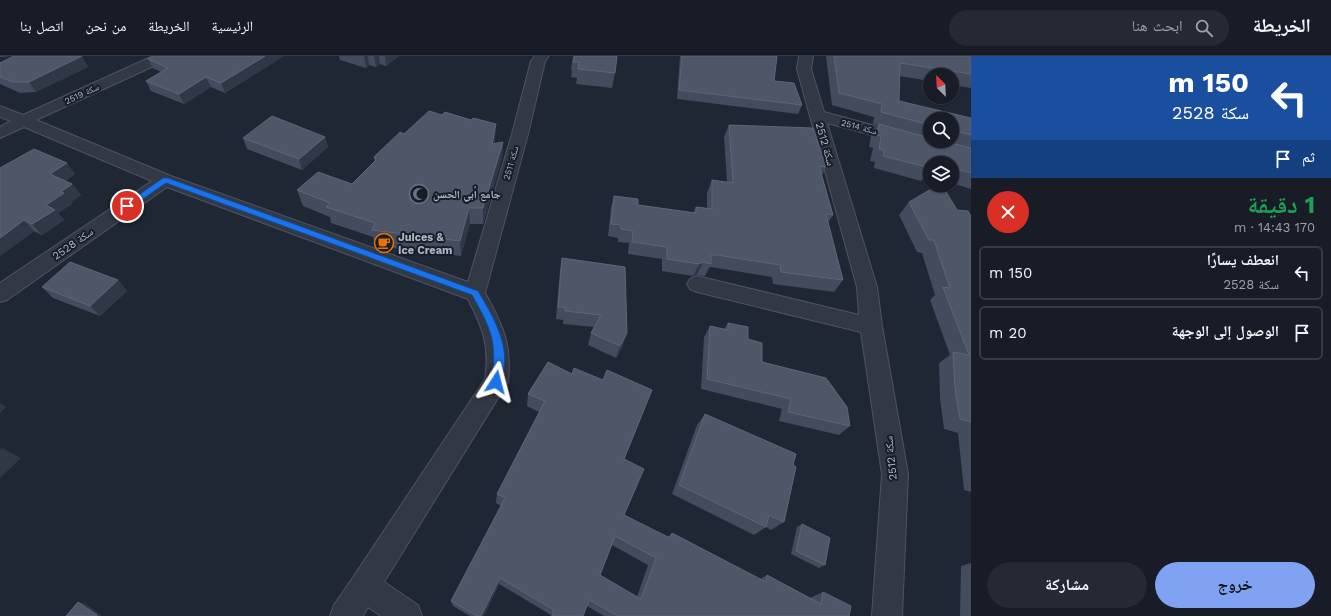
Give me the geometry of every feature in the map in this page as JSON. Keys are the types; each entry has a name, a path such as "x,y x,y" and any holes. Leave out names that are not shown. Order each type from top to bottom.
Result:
{"street":[{"name":"سكة 2519","path":"0,133 24,120 164,56"},
{"name":"سكة 2511","path":"475,293 520,134 538,61 542,56"},
{"name":"سكة 2512","path":"806,56 804,69 867,287 871,326 895,474 887,616"},
{"path":"0,112 24,120 165,180 475,293 492,324 499,343 499,363 496,382 345,616"},
{"name":"سكة 2514","path":"817,115 917,142"},
{"name":"سكة 2528","path":"0,294 165,180"},
{"path":"697,284 871,326"},
{"path":"364,586 407,616"}],"building":[{"path":"14,56 82,56 29,82 13,82 0,77 0,63"},
{"path":"154,56 265,56 221,83 206,77 179,94 146,81 168,68 148,59"},
{"path":"575,56 617,56 615,73 578,69 579,62 573,62"},
{"path":"682,56 777,56 774,81 794,83 802,105 679,90"},
{"path":"834,56 971,56 971,74 959,72 959,68 932,68 900,63 899,101 946,112 923,112 923,123 881,112 882,104 839,93"},
{"path":"429,111 442,115 445,112 471,120 473,118 496,124 492,144 503,142 483,208 469,208 460,241 372,230 375,223 326,207 330,203 297,190 318,172 352,184 376,160 374,157 400,132 404,134"},
{"path":"959,115 971,118 971,135 959,132"},
{"path":"272,116 325,137 299,159 243,138"},
{"path":"879,124 923,136 923,148 959,148 959,145 971,148 971,173 959,170 959,156 923,156 923,166 883,156 884,150 879,149 881,136 877,135"},
{"path":"729,125 813,128 826,167 819,166 833,215 826,214 843,280 781,272 780,265 717,255 711,255 711,264 703,262 699,264 667,259 667,247 632,242 633,231 621,229 621,225 611,224 614,196 638,199 638,205 696,213 696,207 712,209 712,180 733,183"},
{"path":"34,149 67,163 50,174 72,184 61,192 64,193 46,205 55,210 32,224 24,220 0,238 0,168"},
{"path":"926,192 946,192 957,210 968,211 971,216 971,422 960,419 955,388 953,352 969,355 943,287 950,288 934,240 929,240 909,202"},
{"path":"562,258 625,267 627,333 620,346 591,333 601,315 565,311 565,307 558,307"},
{"path":"70,262 118,280 90,306 42,287"},
{"path":"728,323 748,327 748,339 762,343 762,362 826,378 847,407 850,426 788,412 791,399 707,379 710,326 728,330"},
{"path":"548,362 572,374 574,368 603,380 607,370 652,390 624,459 644,469 624,515 670,538 672,533 766,582 767,575 821,604 823,592 851,606 849,616 618,616 589,600 583,616 552,616 554,610 500,578 481,616 477,616 451,601 505,498 497,494 545,401 528,394","holes":["615,536 656,558 641,599 600,575"]},
{"path":"705,414 796,454 793,465 796,467 784,522 769,515 766,527 679,485"},
{"path":"802,524 830,538 825,565 796,551"},
{"path":"78,602 97,615 66,616"}],"place":[{"name":"جامع أبي الحسن","path":"419,194"},
{"name":"Juices & Ice Cream","path":"384,243"}],"route":[{"path":"127,206 165,180 475,293 492,324 499,343 499,363 496,382"}]}
